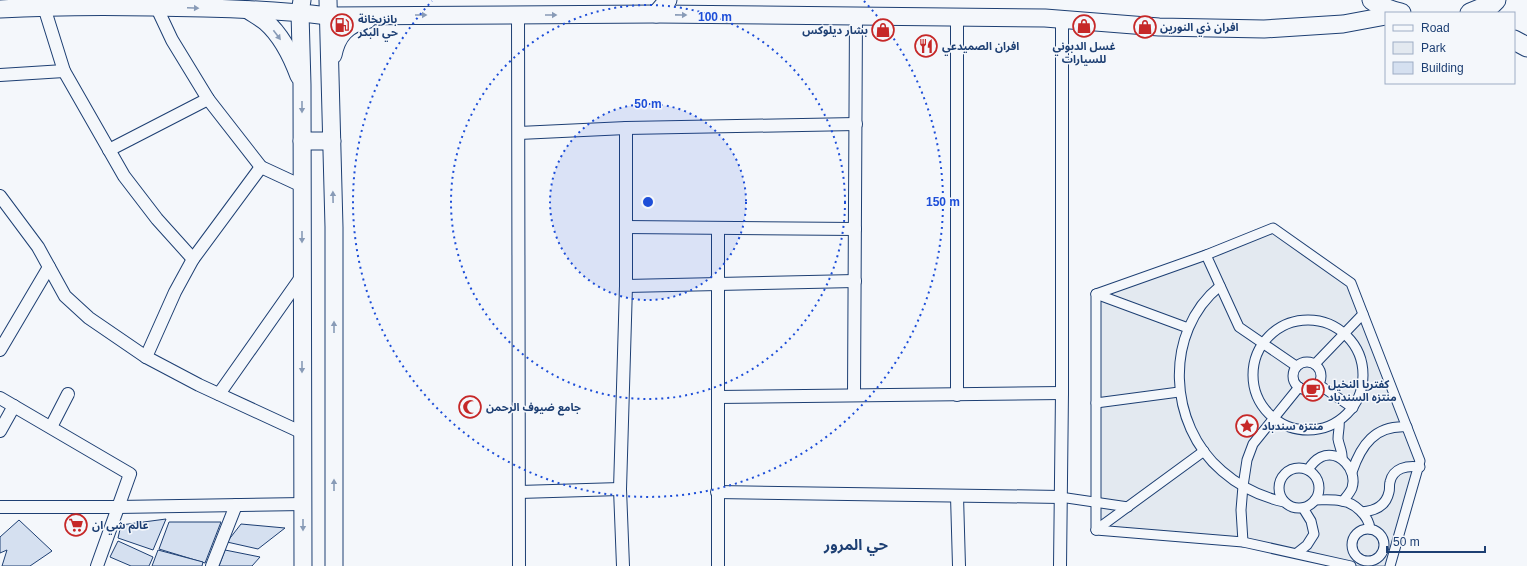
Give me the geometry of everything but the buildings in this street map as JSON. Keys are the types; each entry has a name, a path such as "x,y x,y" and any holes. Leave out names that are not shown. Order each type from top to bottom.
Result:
{"main road":[{"path":"656,14 668,0"},
{"path":"1372,0 1380,6 1396,12"},
{"path":"1472,12 1496,0"},
{"path":"0,9 44,6 156,6 248,10 301,6 390,16 656,14 1062,18 1159,27 1264,29 1344,24 1385,16"},
{"path":"301,6 303,566"},
{"path":"328,8 334,243 334,566"},
{"path":"248,10 267,22 277,34 294,62 302,85"},
{"path":"330,71 335,44 340,34 359,21 390,16"},
{"path":"1515,40 1527,46"},
{"path":"302,141 332,141"}],"street":[{"path":"44,6 64,71 124,176 157,219 193,259"},
{"path":"156,6 172,40 208,99 261,166 302,186"},
{"path":"518,15 519,566"},
{"path":"854,395 856,16"},
{"path":"957,17 957,394"},
{"path":"1060,566 1062,393 1062,18"},
{"path":"0,75 64,71"},
{"path":"109,150 208,99"},
{"path":"519,133 626,128 856,124"},
{"path":"623,566 620,489 626,286 626,128"},
{"path":"146,357 174,292 193,259 261,166"},
{"path":"0,196 38,247 65,296 84,314 146,357 219,394 303,433"},
{"path":"626,227 855,229"},
{"path":"718,228 718,566"},
{"path":"1096,294 1273,228 1351,283 1420,461 1420,467 1390,566"},
{"path":"1206,254 1240,327 1296,366"},
{"path":"0,350 49,267"},
{"path":"219,394 302,276"},
{"path":"626,286 854,281"},
{"path":"1220,286 1207,298 1188,328 1180,359 1179,392 1184,412 1193,434 1204,451 1222,471 1243,486 1272,499 1284,502"},
{"path":"1096,294 1188,328"},
{"path":"1096,294 1096,530"},
{"path":"1315,364 1363,314"},
{"path":"1316,320 1326,323 1344,334 1357,349 1363,369 1361,389 1353,408 1339,421 1320,429 1301,430 1282,424 1266,412 1260,403 1253,383 1254,362 1263,342 1277,329 1296,321 1316,320"},
{"path":"1305,362 1315,364 1321,374 1318,384 1314,388 1309,389 1299,387 1295,383 1293,377 1293,371 1296,366 1305,362"},
{"path":"1318,384 1353,408"},
{"path":"1243,542 1241,510 1243,486 1253,444 1299,387"},
{"path":"1096,403 1179,392"},
{"path":"718,397 1062,393"},
{"path":"51,427 68,394"},
{"path":"0,398 130,474 97,566"},
{"path":"0,431 14,406"},
{"path":"1339,421 1340,426 1338,439 1342,459 1352,472"},
{"path":"1343,501 1351,489 1353,478 1352,472 1363,446 1374,435 1390,428 1407,427"},
{"path":"1096,530 1204,451"},
{"path":"1308,470 1312,464 1322,457 1329,456 1342,459"},
{"path":"1362,512 1375,510 1385,503 1390,489 1390,483 1396,472 1402,467 1410,465 1420,467"},
{"path":"1293,469 1308,470 1315,477 1319,486 1315,500 1307,507 1292,508 1281,498 1278,488 1281,478 1284,474 1293,469"},
{"path":"519,492 620,489"},
{"path":"717,492 1060,497 1128,507"},
{"path":"957,496 959,566"},
{"path":"1315,500 1343,501 1356,507 1367,519 1370,529"},
{"path":"0,507 303,504"},
{"path":"212,566 236,505"},
{"path":"1297,553 1307,545 1314,534 1311,521 1303,508"},
{"path":"1096,530 1243,542 1351,566"}],"green space":[{"path":"1273,225 1353,282 1422,462 1392,566 1341,566 1242,544 1094,531 1093,292"}],"place":[{"name":"بانزيخانة حي البكر","path":"342,25"},
{"name":"غسل الدبوني للسيارات","path":"1084,26"},
{"name":"افران ذي النورين","path":"1145,27"},
{"name":"بشار ديلوكس","path":"883,30"},
{"name":"افران الصميدعي","path":"926,46"},
{"name":"كفتريا النخيل منتزه السندباد","path":"1313,390"},
{"name":"جامع ضيوف الرحمن","path":"470,407"},
{"name":"منتزه سندباد","path":"1247,426"},
{"name":"عالم شي ان","path":"76,525"}],"district":[{"name":"حي المرور","path":"856,545"}]}
